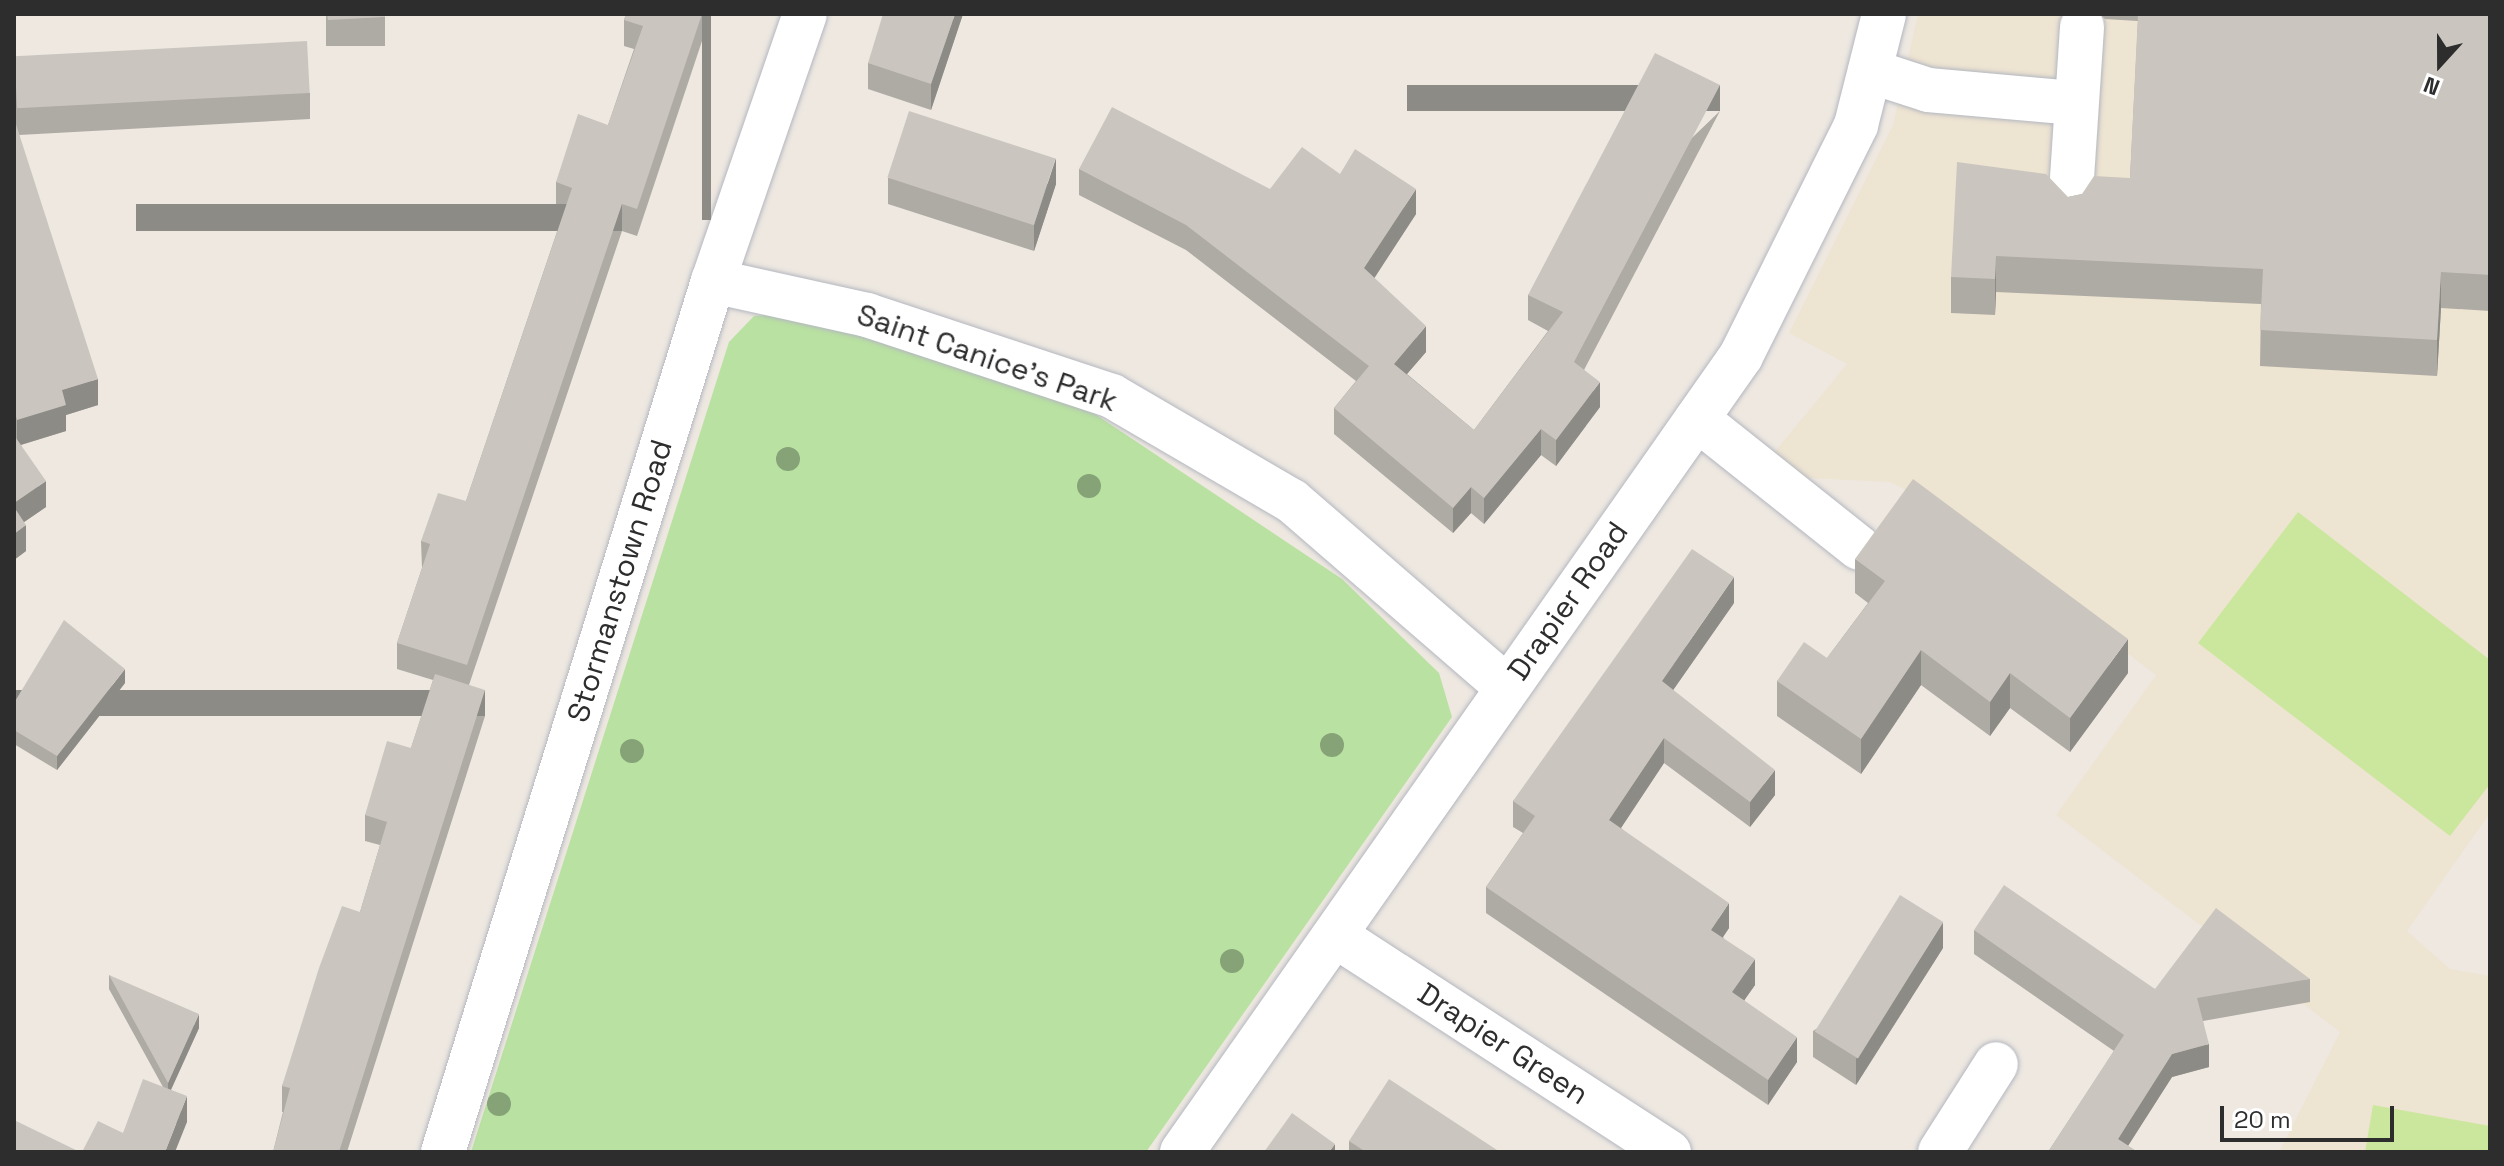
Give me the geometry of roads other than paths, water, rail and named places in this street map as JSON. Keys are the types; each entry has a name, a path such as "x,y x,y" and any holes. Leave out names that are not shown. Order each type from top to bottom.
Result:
{"street":[{"name":"Stormanstown Road","path":"443,1152 713,281 805,14"},
{"name":"Drapier Road","path":"1182,1152 1741,356 1843,152 1870,71 1884,14"},
{"path":"2070,208 2082,26"},
{"path":"1870,71 1928,90 2075,103"},
{"name":"Saint Canice's Park","path":"713,281 867,315 1112,396 1292,501 1507,687"},
{"path":"1697,419 1859,548"},
{"name":"Drapier Green","path":"1336,936 1669,1152"},
{"path":"1940,1152 1996,1064"}]}
